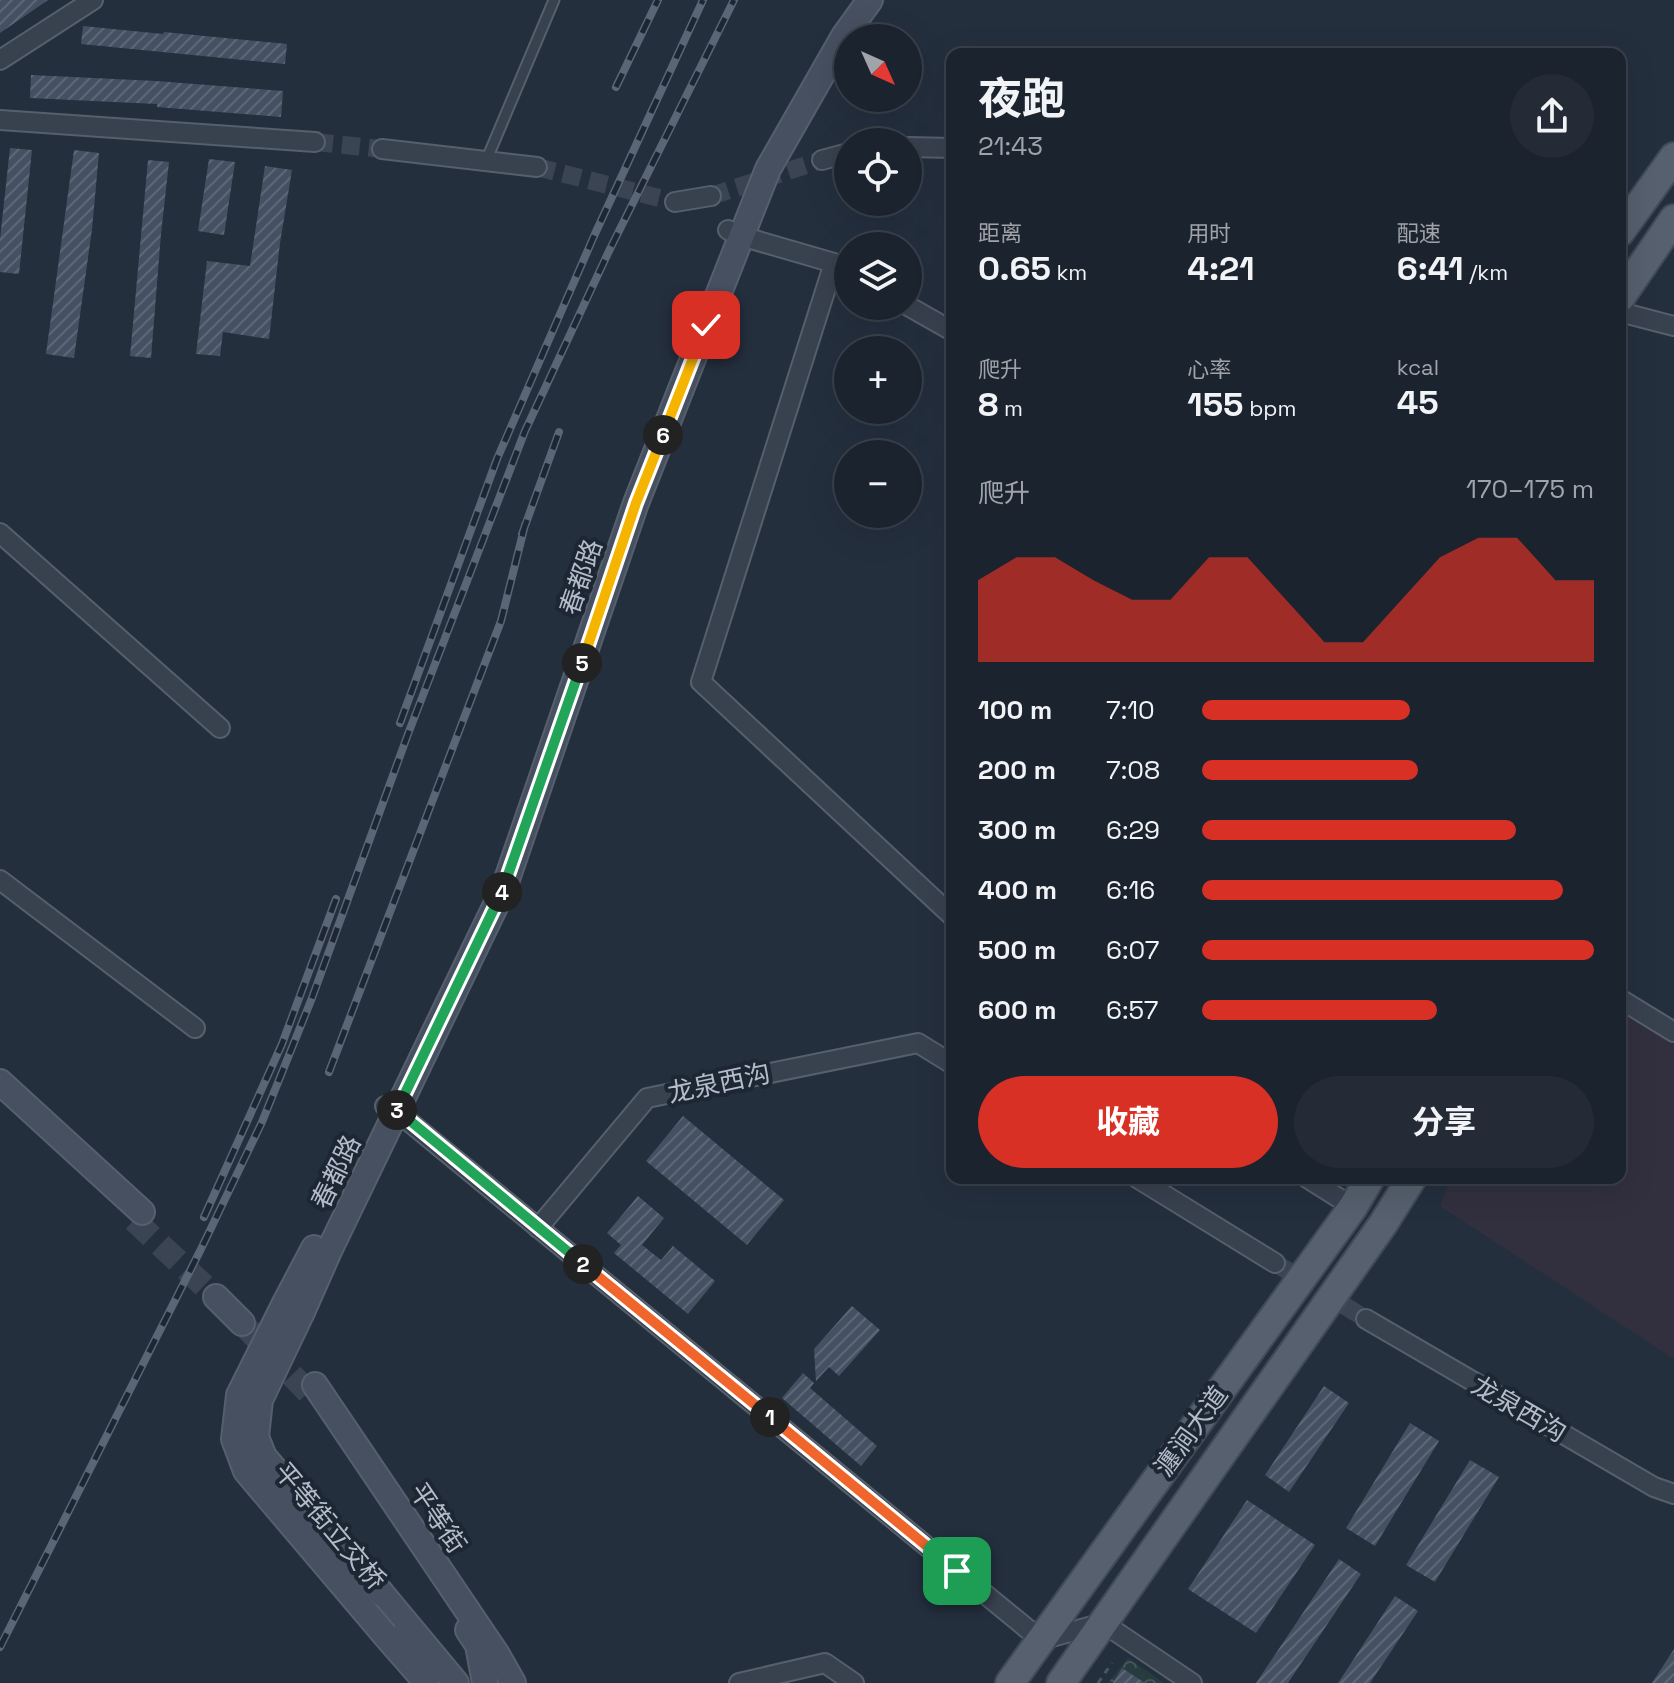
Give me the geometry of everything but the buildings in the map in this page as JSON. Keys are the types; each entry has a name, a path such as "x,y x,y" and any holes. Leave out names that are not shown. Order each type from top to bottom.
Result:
{"main road":[{"name":"春都路","path":"293,1307 329,1251 390,1109 504,888 636,503 735,233 755,163 832,28 852,0"},
{"name":"春都路","path":"735,233 844,36 870,0"},
{"path":"1626,224 1674,157"},
{"path":"1626,289 1674,219"},
{"path":"0,1082 138,1216 0,1099"},
{"name":"瀍涧大道","path":"1010,1683 1366,1184"},
{"name":"瀍涧大道","path":"1061,1683 1408,1184"},
{"path":"219,1294 245,1320"},
{"name":"平等街立交桥","path":"293,1307 260,1400 256,1437 264,1457 382,1594 442,1678"},
{"name":"平等街","path":"485,1683 478,1645 312,1389 496,1653 513,1683"}],"street":[{"path":"0,60 93,0"},
{"path":"0,120 315,142"},
{"path":"922,147 946,148"},
{"path":"382,149 537,167"},
{"path":"822,160 834,157"},
{"path":"675,202 711,196"},
{"path":"735,233 834,265"},
{"path":"834,288 701,682 946,910"},
{"path":"922,314 946,328"},
{"path":"1626,314 1674,326"},
{"path":"0,533 220,728"},
{"path":"0,880 195,1028"},
{"path":"1626,1003 1674,1032"},
{"name":"龙泉西沟","path":"538,1228 647,1098 918,1043 946,1060"},
{"path":"390,1109 1041,1640 1103,1623 1192,1683"},
{"path":"1147,1184 1275,1263"},
{"path":"1317,1184 1353,1207"},
{"name":"龙泉西沟","path":"1366,1319 1654,1487 1674,1494"},
{"path":"739,1683 825,1663 854,1683"}],"lane":[{"path":"486,161 554,0"}],"path":[{"path":"1098,1683 1112,1663"}],"shaded area":[{"path":"1626,1016 1674,1044 1674,1359 1440,1206 1449,1184 1626,1184"}],"green space":[{"path":"1128,1658 1164,1683 1108,1683"}],"tunnel":[{"path":"315,142 382,149"},
{"path":"711,196 822,160"},
{"path":"537,167 675,202"},
{"path":"134,1220 216,1297"},
{"path":"1275,1263 1366,1319"},
{"path":"242,1323 309,1393"}],"railway":[{"path":"616,87 658,0"},
{"path":"400,723 497,459 594,236 703,0"},
{"path":"0,1647 262,1122 312,998 408,734 525,431 609,251 734,0"},
{"path":"522,534 559,432"},
{"path":"329,1072 501,621 525,525"},
{"path":"204,1217 282,1044 336,899"}],"route":[{"path":"706,325 636,503 504,888 396,1111 957,1571"}]}
